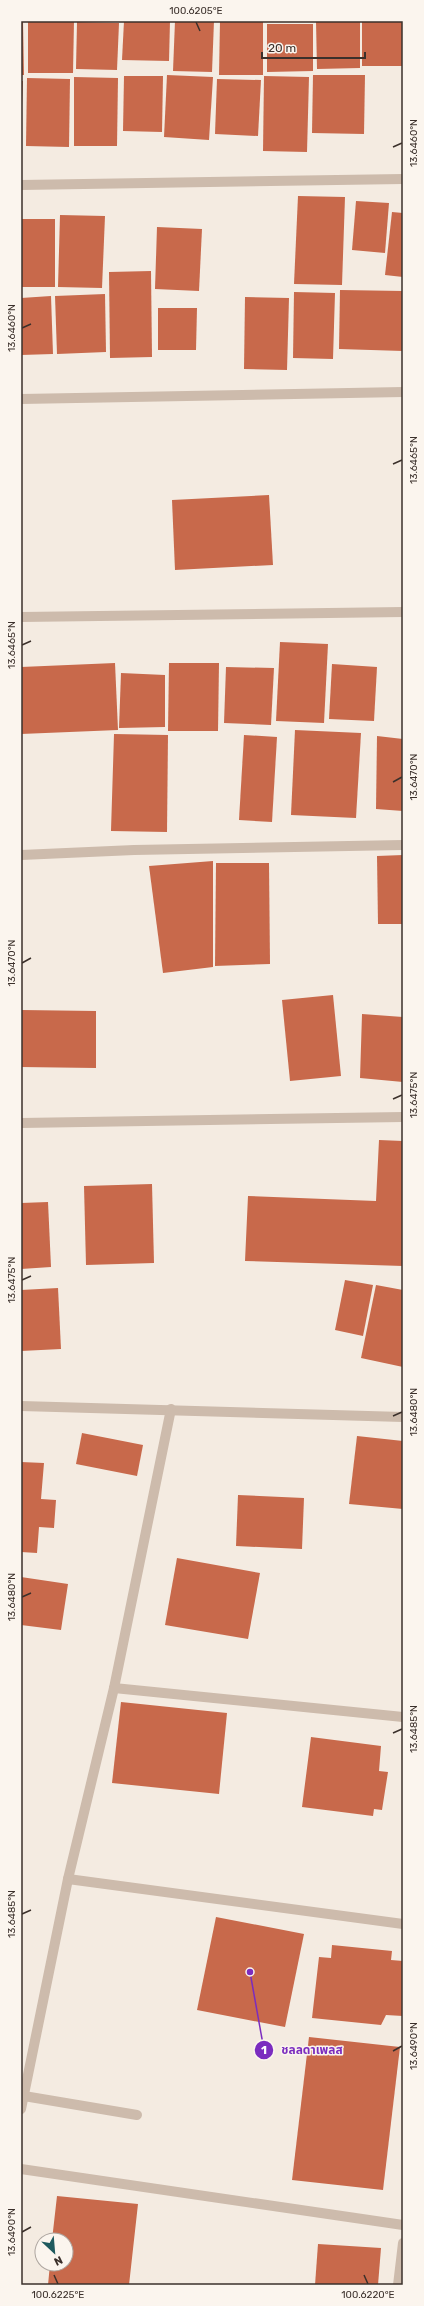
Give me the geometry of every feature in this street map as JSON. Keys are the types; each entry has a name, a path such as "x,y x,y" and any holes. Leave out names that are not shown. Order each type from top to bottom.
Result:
{"street":[{"path":"21,185 403,179"},
{"path":"21,399 403,392"},
{"path":"21,618 403,612"},
{"path":"21,856 164,849 403,845"},
{"path":"21,1123 403,1117"},
{"path":"21,1406 170,1409 403,1417"},
{"path":"21,2110 68,1879 114,1688 170,1409"},
{"path":"114,1688 403,1717"},
{"path":"68,1879 403,1924"},
{"path":"24,2096 137,2115"},
{"path":"21,2169 403,2226"},
{"path":"398,2285 403,2243"}],"building":[{"path":"21,21 23,21 24,75 21,75"},
{"path":"28,21 74,21 73,73 28,73"},
{"path":"124,21 170,21 169,61 122,60"},
{"path":"175,21 214,21 212,72 173,71"},
{"path":"220,21 263,21 263,75 219,75"},
{"path":"316,21 360,21 360,68 317,69"},
{"path":"362,21 403,21 403,66 362,66"},
{"path":"77,22 119,23 117,70 76,69"},
{"path":"267,24 313,24 313,71 267,72"},
{"path":"167,75 213,77 209,140 164,137"},
{"path":"313,75 365,75 364,134 312,133"},
{"path":"124,76 163,76 162,132 123,131"},
{"path":"264,76 309,77 307,152 263,151"},
{"path":"74,77 118,78 117,146 74,146"},
{"path":"27,78 70,79 69,147 26,146"},
{"path":"217,79 261,80 258,136 215,134"},
{"path":"21,81 23,81 22,105 21,105"},
{"path":"298,196 345,197 342,285 294,284"},
{"path":"356,201 389,203 385,253 352,250"},
{"path":"392,212 403,213 403,277 385,275"},
{"path":"60,215 105,216 102,288 58,287"},
{"path":"21,219 55,219 55,287 21,287"},
{"path":"157,227 202,229 199,291 155,289"},
{"path":"151,271 152,357 110,358 109,272"},
{"path":"340,290 403,291 403,351 339,349"},
{"path":"294,292 335,293 333,359 293,358"},
{"path":"105,294 106,352 57,354 55,296"},
{"path":"51,296 53,354 21,355 21,298"},
{"path":"245,297 289,298 287,370 244,369"},
{"path":"158,308 197,308 196,350 158,350"},
{"path":"269,495 273,565 175,570 172,500"},
{"path":"280,642 328,644 324,723 276,721"},
{"path":"115,663 118,730 21,734 21,667"},
{"path":"169,663 219,663 218,731 168,731"},
{"path":"332,664 377,667 374,721 329,719"},
{"path":"226,667 274,668 271,725 224,723"},
{"path":"121,673 165,675 165,727 119,728"},
{"path":"295,730 361,733 356,818 291,815"},
{"path":"114,734 168,735 167,832 111,831"},
{"path":"244,735 277,737 272,822 239,820"},
{"path":"377,736 403,739 403,811 376,809"},
{"path":"403,855 403,924 378,924 377,856"},
{"path":"213,861 213,967 163,973 149,866"},
{"path":"216,863 269,863 270,964 215,966"},
{"path":"333,995 341,1076 290,1081 282,1000"},
{"path":"21,1010 96,1011 96,1068 21,1067"},
{"path":"362,1014 403,1017 403,1082 360,1078"},
{"path":"379,1140 403,1141 403,1266 245,1261 248,1196 376,1201"},
{"path":"152,1184 154,1263 86,1265 84,1186"},
{"path":"48,1202 51,1267 21,1269 21,1203"},
{"path":"345,1280 373,1285 363,1336 335,1330"},
{"path":"376,1285 403,1290 403,1367 361,1358"},
{"path":"58,1288 61,1349 21,1351 21,1290"},
{"path":"82,1433 143,1445 137,1476 76,1464"},
{"path":"357,1436 403,1441 403,1509 349,1504"},
{"path":"21,1462 44,1463 41,1499 56,1500 54,1528 39,1527 37,1553 21,1552"},
{"path":"238,1495 304,1498 302,1549 236,1546"},
{"path":"177,1558 260,1573 248,1639 165,1625"},
{"path":"21,1577 68,1584 61,1630 21,1625"},
{"path":"121,1702 227,1713 219,1794 112,1783"},
{"path":"311,1737 381,1746 379,1771 388,1772 382,1810 374,1809 373,1816 302,1807"},
{"path":"216,1917 304,1934 285,2027 197,2010"},
{"path":"332,1945 392,1951 391,1960 403,1961 403,2016 386,2015 381,2025 312,2018 319,1957 331,1958"},
{"path":"309,2037 400,2047 383,2190 292,2180"},
{"path":"57,2196 138,2204 129,2285 48,2285 49,2272 74,2272 74,2232 53,2232"},
{"path":"318,2244 381,2248 378,2285 315,2285"}],"place":[{"name":"ชลลดาเพลส","path":"250,1972"}]}
